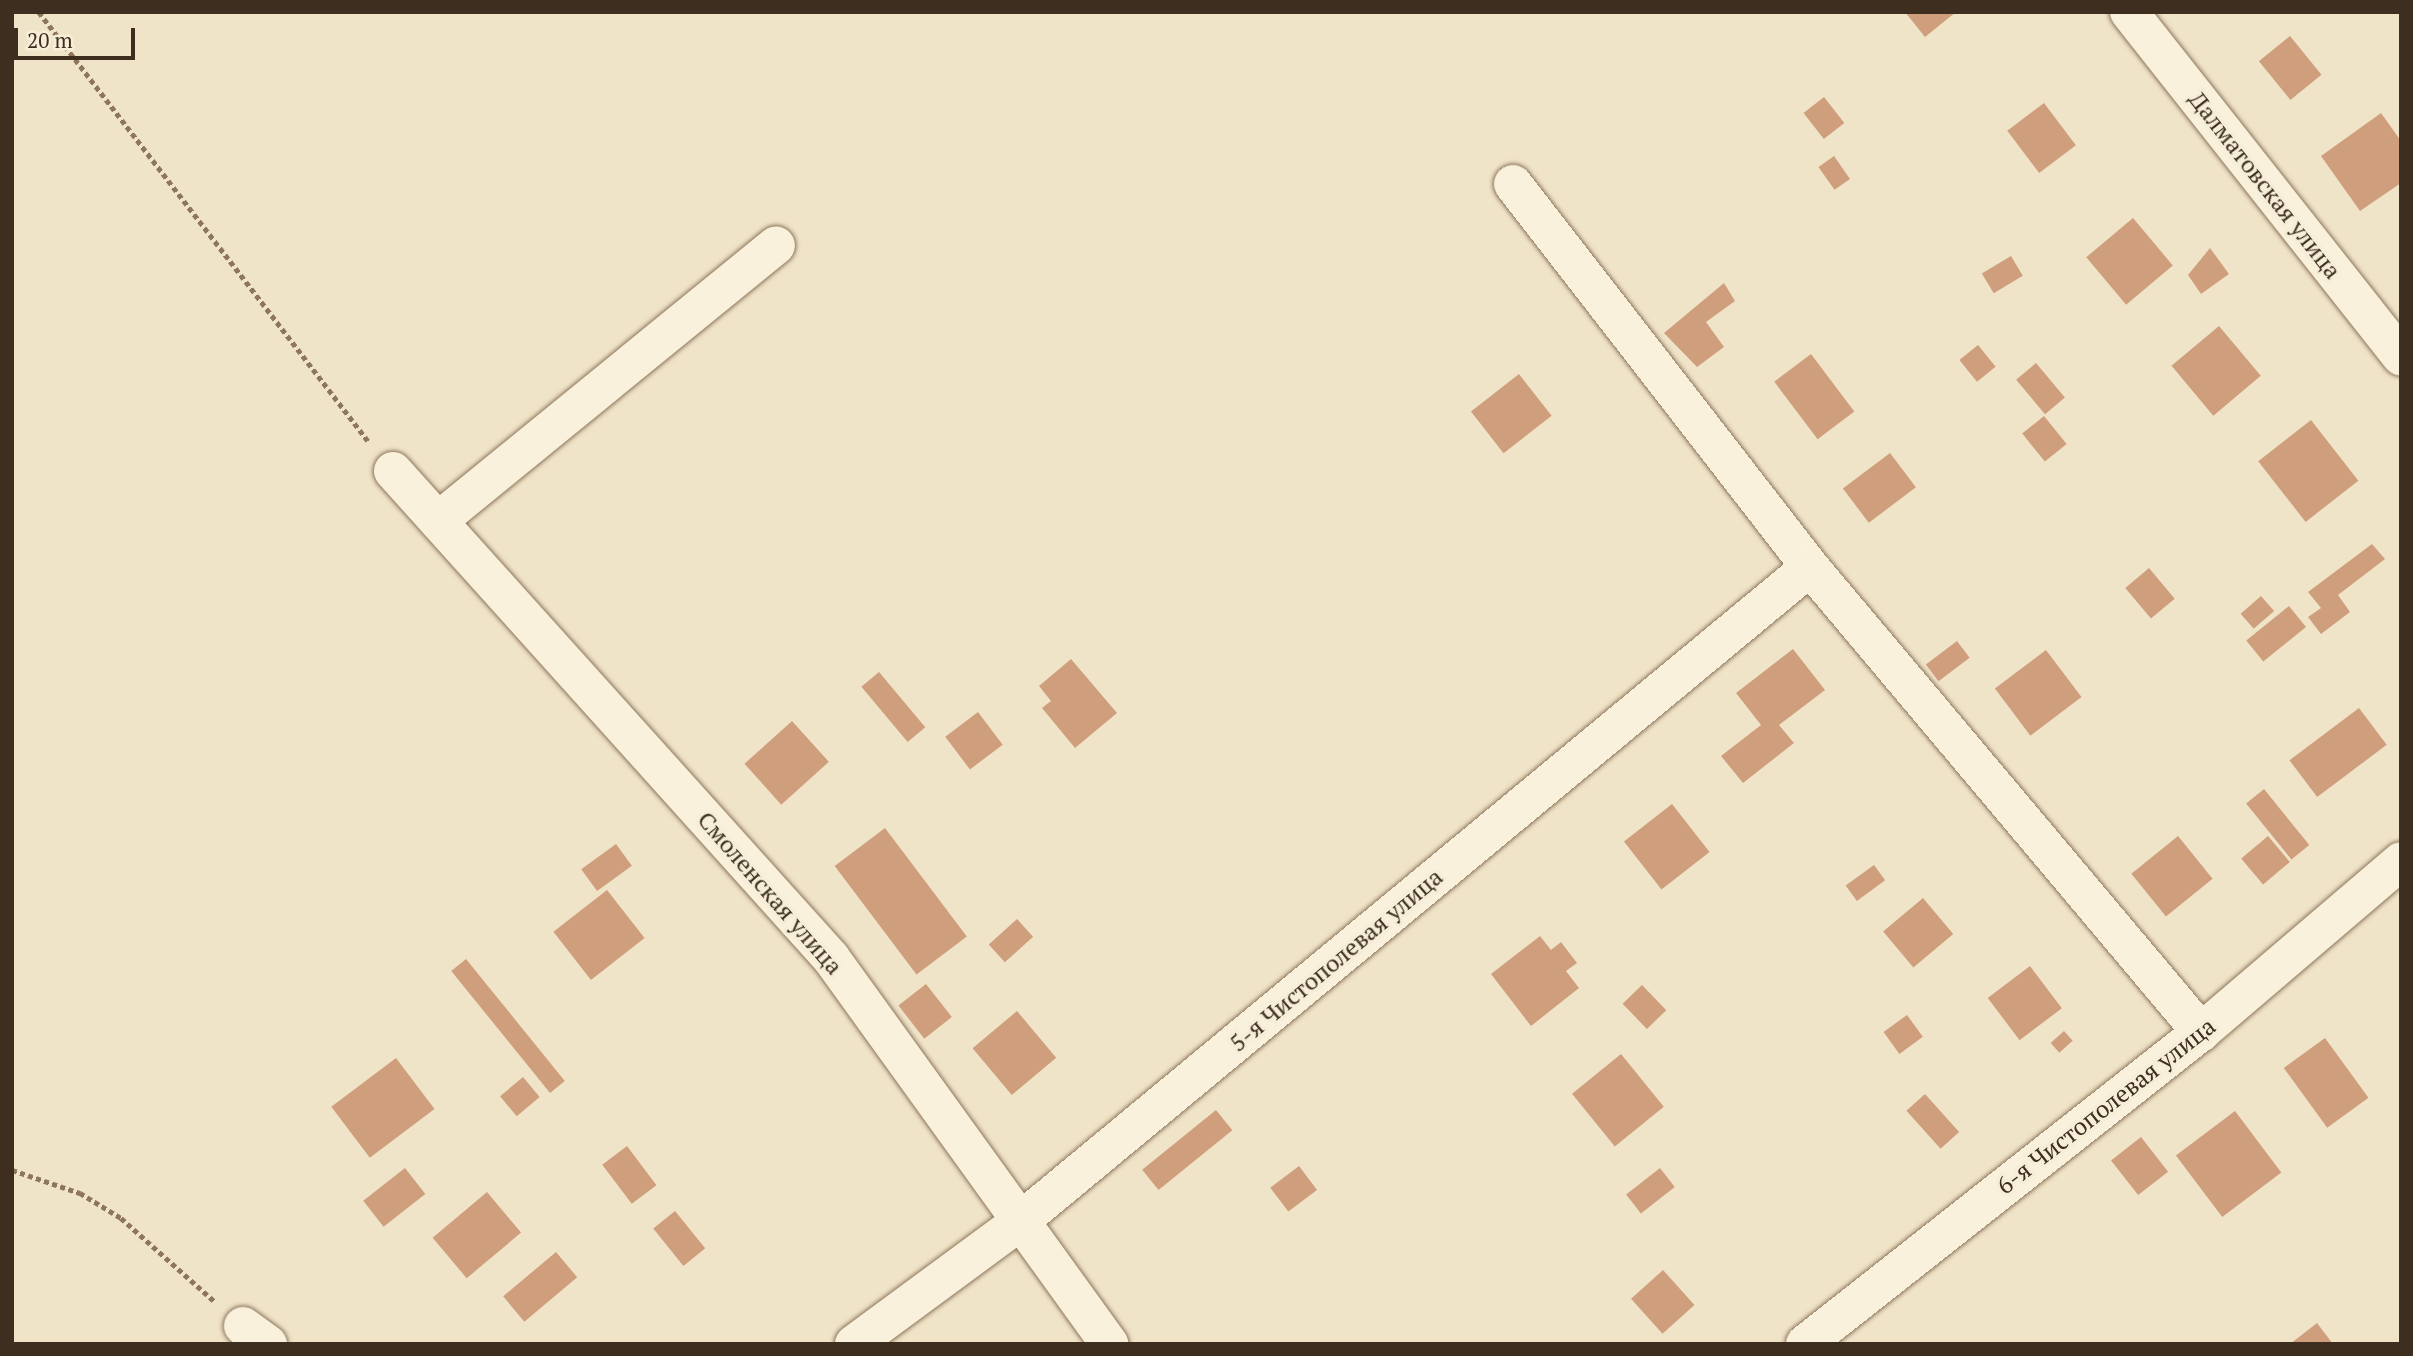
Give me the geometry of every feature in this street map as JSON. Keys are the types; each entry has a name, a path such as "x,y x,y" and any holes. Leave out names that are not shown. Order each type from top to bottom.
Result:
{"street":[{"name":"Далматовская улица","path":"2129,12 2401,357"},
{"path":"1513,184 1810,567 2201,1032"},
{"path":"438,521 776,245"},
{"name":"Смоленская улица","path":"393,471 831,958 1018,1223 1109,1344"},
{"name":"5-я Чистополевая улица","path":"854,1344 1018,1223 1810,567"},
{"name":"6-я Чистополевая улица","path":"1805,1344 2201,1032 2401,861"}],"path":[{"path":"39,12 393,471"},
{"path":"12,1170 80,1193 121,1218 255,1335"}],"building":[{"path":"1905,12 1956,12 1925,37"},
{"path":"2290,36 2321,75 2290,100 2259,61"},
{"path":"1824,97 1844,123 1824,139 1804,113"},
{"path":"2044,103 2076,145 2039,173 2007,131"},
{"path":"2381,113 2401,141 2401,183 2360,211 2321,156"},
{"path":"1834,156 1850,179 1834,190 1818,167"},
{"path":"2133,218 2173,265 2126,305 2086,257"},
{"path":"2210,248 2229,274 2201,294 2188,275"},
{"path":"2011,256 2023,276 1994,293 1982,274"},
{"path":"1724,283 1735,301 1706,322 1724,347 1697,367 1664,333"},
{"path":"2219,326 2261,376 2213,416 2172,366"},
{"path":"1978,345 1996,367 1977,382 1959,360"},
{"path":"1811,354 1854,412 1818,439 1774,382"},
{"path":"2036,363 2065,397 2045,414 2016,380"},
{"path":"1519,374 1552,416 1504,453 1471,412"},
{"path":"2044,416 2067,444 2045,462 2022,434"},
{"path":"2311,420 2358,481 2306,522 2258,461"},
{"path":"1890,453 1916,487 1869,523 1843,489"},
{"path":"2372,544 2385,559 2338,595 2350,612 2321,634 2308,617 2321,608 2308,592"},
{"path":"2149,568 2175,599 2151,619 2125,588"},
{"path":"2261,596 2274,611 2254,629 2241,614"},
{"path":"2289,606 2306,627 2263,662 2246,641"},
{"path":"1957,641 1970,658 1938,681 1926,664"},
{"path":"1793,649 1825,690 1779,725 1794,743 1743,783 1721,756 1761,725 1736,693"},
{"path":"2046,650 2082,697 2030,736 1995,689"},
{"path":"1071,659 1117,713 1075,748 1042,708 1051,701 1039,686"},
{"path":"879,672 925,727 908,742 861,687"},
{"path":"2359,708 2387,745 2317,797 2290,760"},
{"path":"978,712 1003,745 970,769 945,737"},
{"path":"792,721 829,762 781,805 744,764"},
{"path":"2264,789 2309,845 2291,859 2246,803"},
{"path":"1672,804 1710,852 1661,890 1624,842"},
{"path":"885,828 967,937 917,975 835,866"},
{"path":"2178,836 2213,879 2166,917 2131,874"},
{"path":"2268,836 2290,862 2263,885 2241,858"},
{"path":"616,844 632,866 597,891 581,869"},
{"path":"1874,865 1885,880 1857,901 1846,886"},
{"path":"607,890 645,938 591,980 553,932"},
{"path":"1923,898 1953,934 1913,967 1883,931"},
{"path":"1017,919 1033,937 1005,962 989,944"},
{"path":"1540,936 1551,950 1561,942 1577,963 1566,971 1579,988 1531,1026 1491,974"},
{"path":"466,959 565,1081 550,1093 451,971"},
{"path":"2030,966 2062,1008 2020,1040 1988,998"},
{"path":"926,984 952,1017 924,1039 898,1006"},
{"path":"1642,985 1666,1010 1647,1029 1623,1004"},
{"path":"1017,1011 1056,1058 1012,1095 973,1048"},
{"path":"1907,1015 1923,1037 1899,1054 1884,1032"},
{"path":"2064,1031 2073,1041 2059,1053 2051,1043"},
{"path":"2325,1038 2368,1098 2327,1128 2284,1068"},
{"path":"1621,1054 1664,1107 1615,1146 1572,1094"},
{"path":"396,1058 435,1109 370,1158 331,1107"},
{"path":"523,1077 540,1097 517,1116 500,1096"},
{"path":"1925,1094 1959,1132 1941,1149 1906,1111"},
{"path":"1216,1110 1232,1130 1159,1190 1142,1170"},
{"path":"2235,1111 2281,1172 2222,1217 2176,1156"},
{"path":"2141,1137 2168,1172 2138,1195 2111,1160"},
{"path":"627,1146 656,1185 632,1204 602,1165"},
{"path":"1299,1166 1317,1190 1288,1212 1270,1188"},
{"path":"405,1168 425,1194 384,1227 363,1201"},
{"path":"1660,1168 1675,1187 1641,1213 1626,1194"},
{"path":"487,1192 521,1233 467,1278 433,1238"},
{"path":"675,1211 705,1248 683,1266 653,1229"},
{"path":"556,1252 577,1277 524,1322 503,1296"},
{"path":"1663,1270 1694,1305 1662,1334 1631,1299"},
{"path":"2317,1323 2333,1344 2290,1344"}]}
